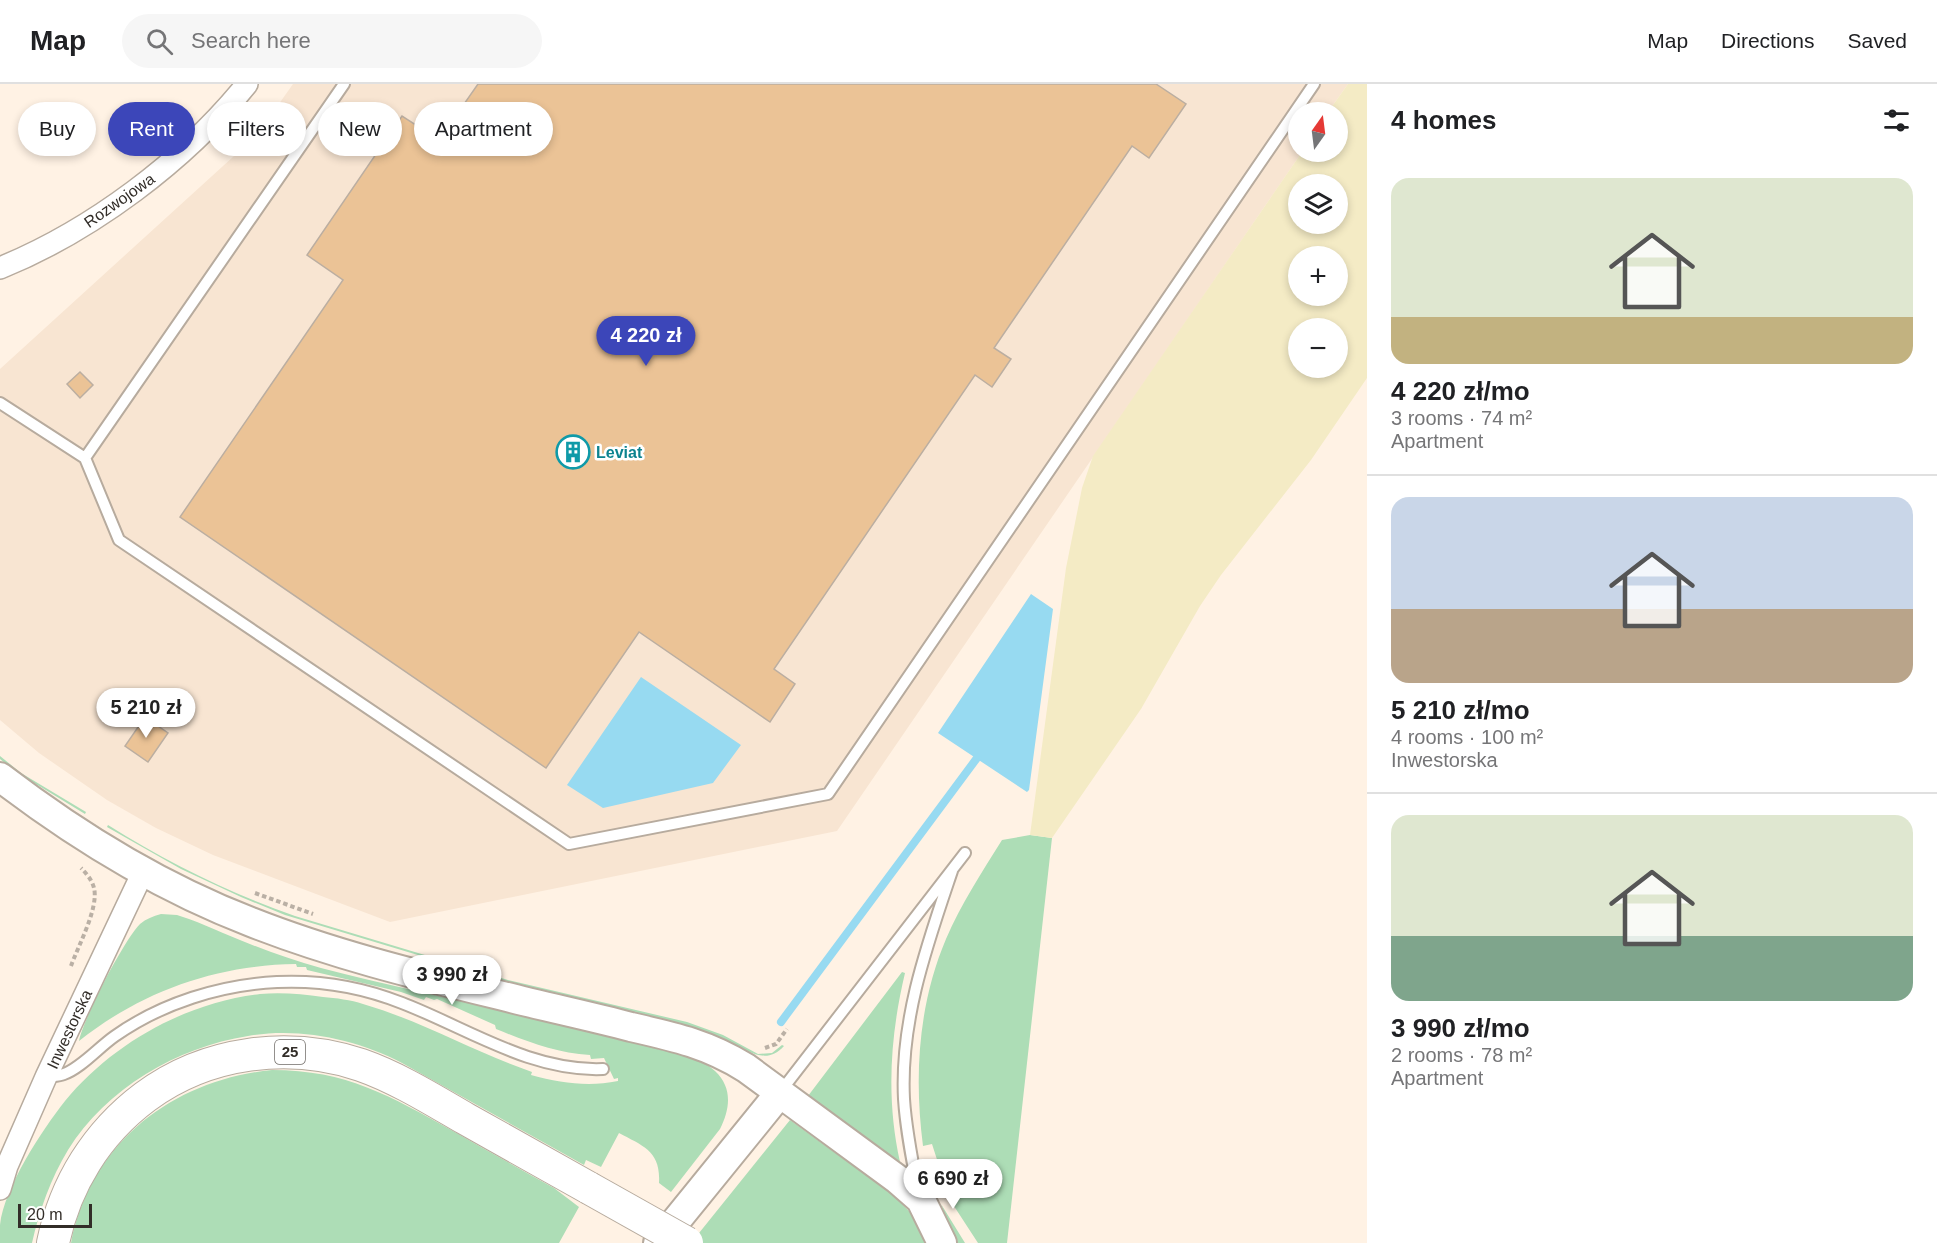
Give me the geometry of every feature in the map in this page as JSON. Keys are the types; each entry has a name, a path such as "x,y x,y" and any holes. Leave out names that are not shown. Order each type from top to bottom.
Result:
{"main road":[{"name":"25","path":"53,1243 61,1212 85,1161 109,1129 146,1097 179,1076 207,1065 249,1054 296,1052 334,1058 363,1066 414,1089 687,1243"}],"street":[{"name":"Rozwojowa","path":"0,268 64,237 107,211 153,177 199,135 247,84"},
{"path":"0,777 142,872 249,922 352,956 703,1046 725,1055 897,1179 921,1200 942,1243"},
{"name":"Inwestorska","path":"0,1188 46,1077 142,872"},
{"path":"658,1243 779,1094"}],"lane":[{"path":"85,458 344,84"},
{"path":"1,405 85,458 119,540 569,844 828,794 1314,84"},
{"path":"779,1094 965,853"},
{"path":"921,1200 906,1122 904,1098 906,1051 913,999 920,971 952,871"},
{"path":"46,1077 74,1069 116,1035 190,998 251,984 278,982 311,982 344,986 372,993 401,1002 549,1065 575,1069 603,1069"}],"path":[{"path":"69,970 94,901 94,888 89,877 76,864"},
{"path":"244,889 319,916"},
{"path":"758,1047 766,1048 776,1044 787,1029"}],"shaded area":[{"path":"293,84 1348,84 1335,102 1288,102 1288,162 1295,162 837,831 390,922 213,855 156,828 107,800 39,753 0,720 0,369 234,156 306,156 306,102 280,102"}],"green space":[{"path":"0,756 21,773 86,812 85,814 13,770 0,759"},
{"path":"108,825 199,876 295,916 508,980 687,1022 723,1035 758,1054 772,1053 782,1045 784,1046 771,1055 758,1055 696,1028 521,986 285,915 181,869 107,827"},
{"path":"1030,835 1052,838 1007,1243 978,1243 950,1200 932,1144 923,1146 919,1068 924,1015 929,989 946,939 972,888 1002,840"},
{"path":"161,914 177,915 189,919 271,952 321,968 563,1024 691,1058 709,1066 725,1084 728,1099 726,1114 720,1129 671,1192 659,1183 657,1164 649,1151 619,1133 601,1167 586,1160 584,1165 402,1063 366,1047 307,1034 248,1036 195,1050 146,1074 123,1090 102,1108 68,1150 46,1195 32,1243 0,1243 3,1210 16,1177 46,1127 65,1101 105,1061 128,1044 152,1029 205,1006 260,994 284,993 354,1001 406,1019 532,1072 531,1075 574,1083 596,1084 618,1081 618,1078 614,1079 604,1058 591,1059 590,1055 565,1052 531,1042 496,1029 495,1025 437,999 426,997 424,1000 401,992 307,970 306,967 297,967 296,964 237,969 181,984 128,1008 79,1041 96,999 124,946 140,924"},
{"path":"902,972 905,973 893,1044 891,1091 900,1162 808,1096"},
{"path":"272,1070 299,1071 346,1080 388,1096 554,1188 579,1207 559,1243 71,1243 81,1207 97,1175 117,1147 142,1122 170,1103 202,1087 236,1076"},
{"path":"790,1120 893,1195 917,1219 928,1243 691,1243"},
{"path":"941,1204 965,1243 956,1243"}],"sand":[{"path":"1348,84 1367,84 1367,378 1311,460 1221,575 1200,606 1141,709 1052,838 1030,835 1066,568 1082,488 1093,456 1295,162 1348,162 1348,102 1335,102"}],"water":[{"path":"1031,594 1053,609 1027,792 938,733"},
{"path":"641,677 741,745 713,783 603,808 567,785"}],"building":[{"name":"Leviat","path":"478,84 1156,84 1186,104 1149,158 1132,146 994,348 1011,359 992,387 975,375 774,669 795,684 770,722 639,632 546,768 180,517 343,280 307,255 375,156 402,156 402,116 414,124 414,156 553,156 553,102 465,102"},
{"path":"80,372 93,385 80,398 67,384"},
{"path":"145,717 168,733 148,762 125,746"}],"waterway":[{"path":"781,1022 977,758"}],"place":[{"name":"Leviat","path":"573,452"}]}
